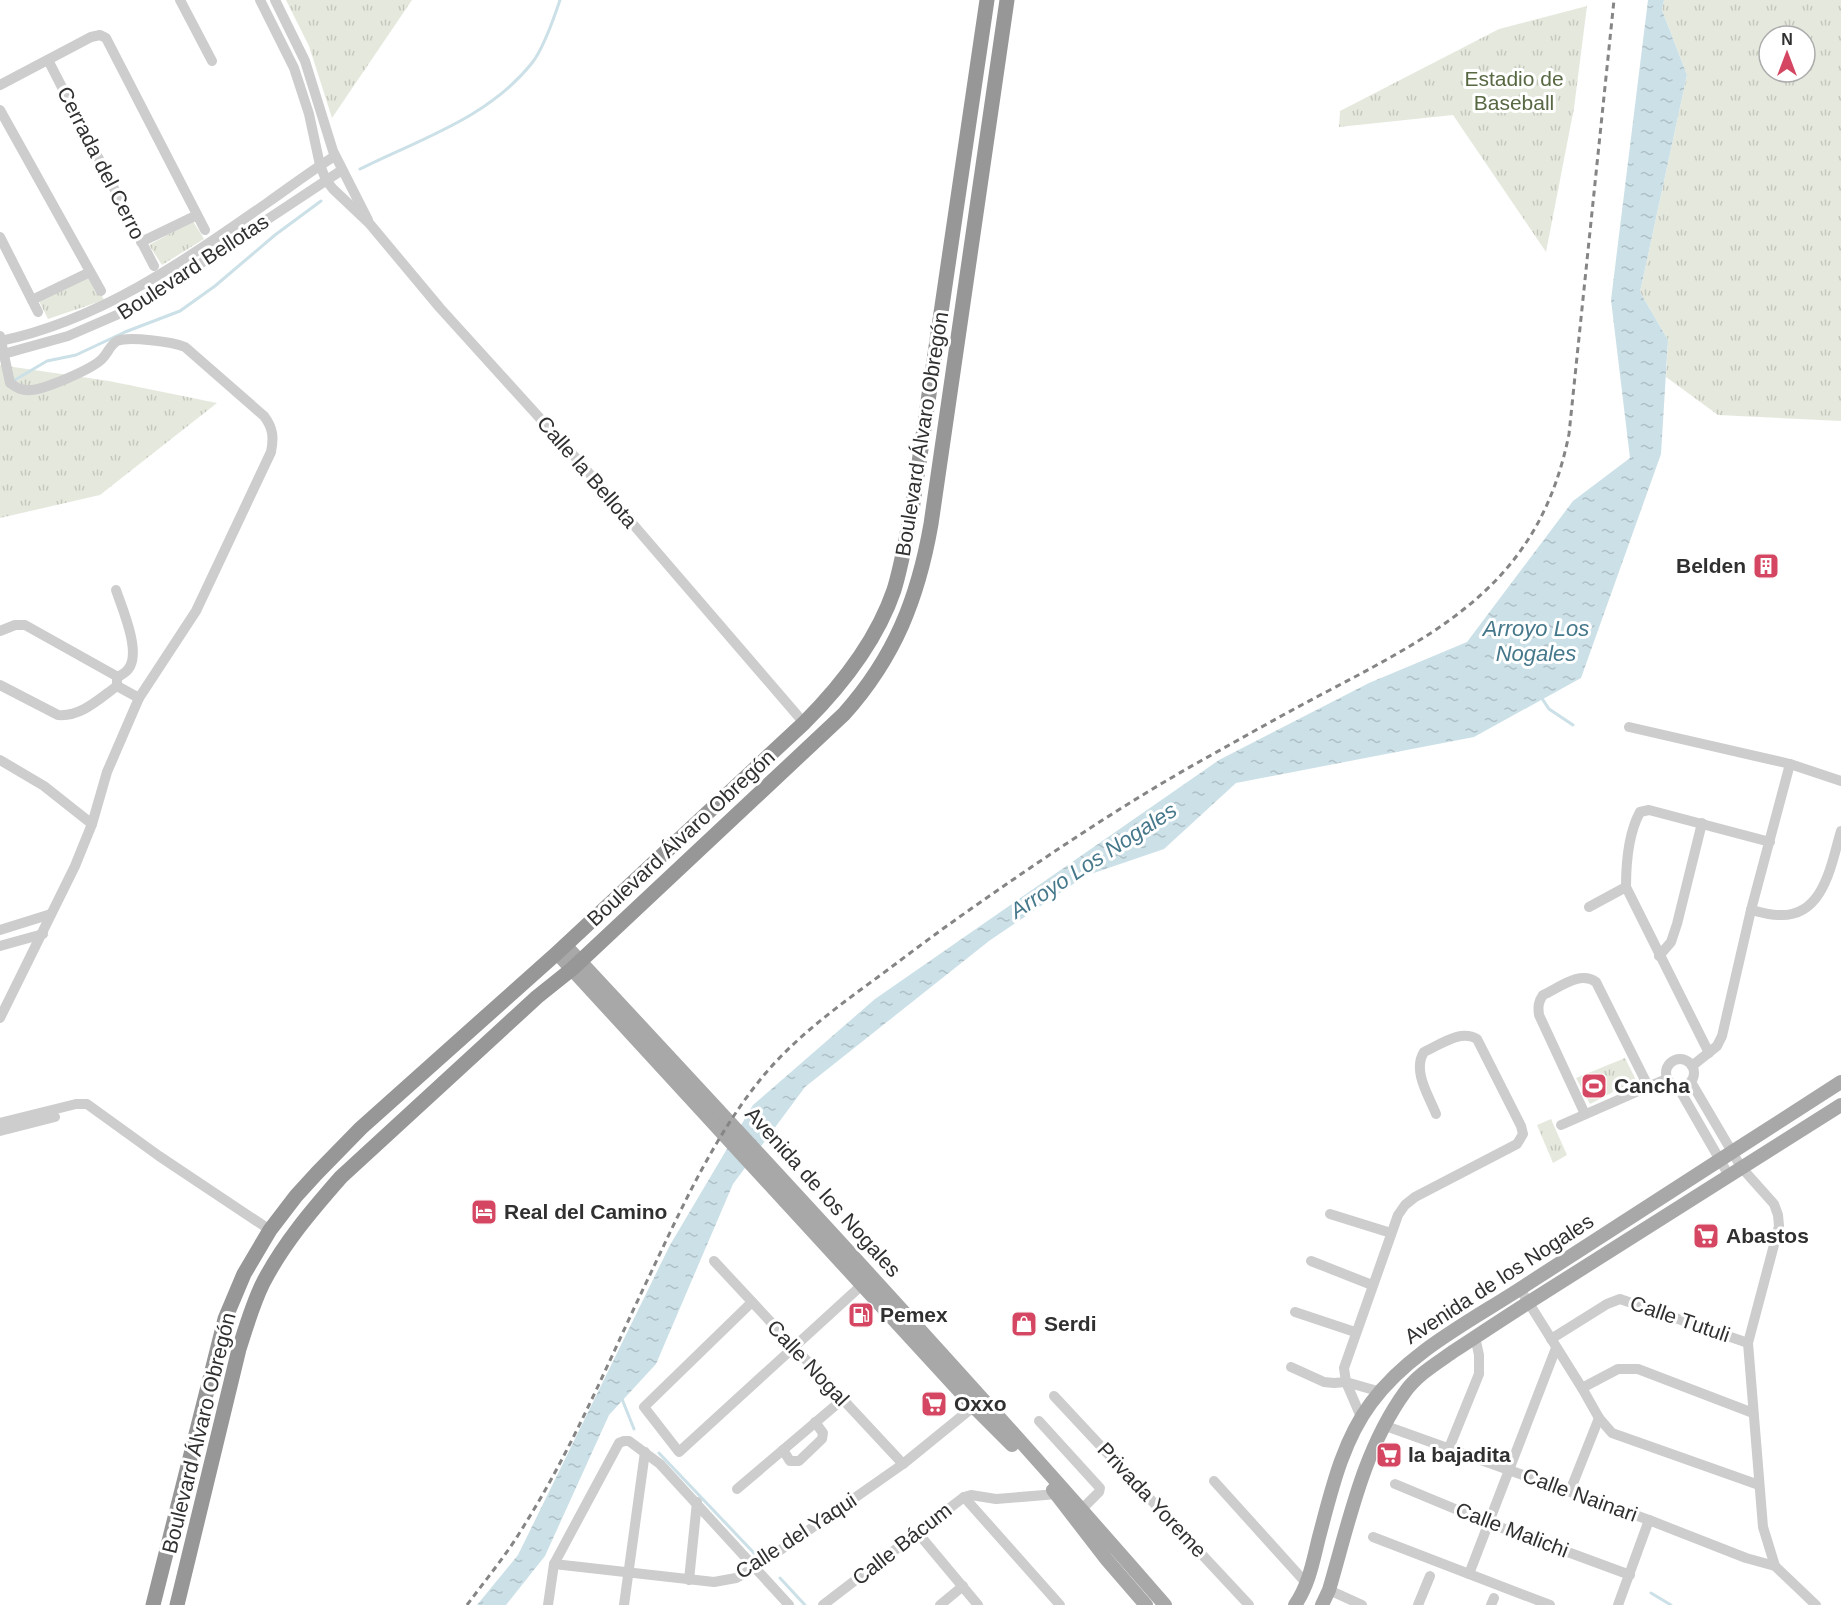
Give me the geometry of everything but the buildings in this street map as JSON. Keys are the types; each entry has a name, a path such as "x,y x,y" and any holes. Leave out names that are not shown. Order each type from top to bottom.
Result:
{"highway":[{"name":"Boulevard Álvaro Obregón","path":"153,1605 225,1319 244,1274 270,1230 296,1196 361,1128 561,949 804,723 834,689 871,638 893,593 901,568 912,510 987,0"},
{"name":"Boulevard Álvaro Obregón","path":"177,1605 239,1349 262,1284 276,1260 315,1207 341,1177 537,997 576,965 844,714 865,690 891,650 920,578 929,533 1007,0"}],"main road":[{"name":"Avenida de los Nogales","path":"561,949 730,1130 978,1403 1057,1494 1107,1560 1146,1605"},
{"name":"Avenida de los Nogales","path":"1295,1605 1307,1584 1338,1470 1361,1417 1410,1362 1841,1082"},
{"name":"Avenida de los Nogales","path":"1322,1605 1329,1590 1360,1481 1383,1425 1407,1389 1417,1379 1431,1367 1529,1302 1728,1174 1841,1105"},
{"name":"Avenida de los Nogales","path":"757,1160 863,1284 1082,1509 1165,1605"}],"street":[{"path":"180,0 212,61"},
{"name":"Calle la Bellota","path":"260,0 294,68 326,180 340,197 369,223"},
{"name":"Calle la Bellota","path":"275,0 305,61 335,156 369,223 392,253 576,458 804,723"},
{"path":"0,85 91,37 100,35 106,38 205,230"},
{"name":"Cerrada del Cerro","path":"48,60 141,242 167,287"},
{"path":"0,110 101,291"},
{"name":"Boulevard Bellotas","path":"1,339 72,318 109,304 156,270 212,240 335,156"},
{"name":"Boulevard Bellotas","path":"3,355 68,336 117,317 167,287 342,170"},
{"path":"141,242 197,215"},
{"path":"0,237 38,312"},
{"path":"212,240 219,252"},
{"path":"32,300 90,272"},
{"path":"109,304 117,317"},
{"path":"0,1018 75,866 92,824 107,772 139,698 196,611 271,452 274,439 270,425 264,416 185,347 175,342 126,339 117,341 103,358 89,369 32,390 19,390 10,383 1,339"},
{"path":"0,685 58,715 68,716 78,713 117,682 129,668 134,653 116,590"},
{"path":"0,631 15,625 25,625 139,698"},
{"path":"1629,727 1790,764 1841,781"},
{"path":"0,759 44,786 92,824"},
{"path":"1692,1065 1717,1046 1722,1036 1750,910 1790,764"},
{"path":"1709,1053 1626,887 1626,860 1636,819 1640,812 1649,810 1770,842"},
{"path":"1659,956 1671,942 1677,924 1702,823"},
{"path":"1750,910 1788,915 1816,900 1825,883 1841,831"},
{"path":"1589,907 1626,887"},
{"path":"0,930 51,914"},
{"path":"0,946 43,934"},
{"path":"1585,1114 1539,1015 1538,1008 1543,995 1581,977 1596,982 1648,1086"},
{"path":"1361,1417 1346,1382 1344,1368 1398,1215 1415,1197 1517,1144 1522,1134 1521,1126 1477,1039 1472,1036 1460,1035 1424,1052 1421,1057 1419,1070 1436,1114"},
{"path":"1680,1059 1692,1065 1694,1071 1691,1082 1685,1086 1671,1085 1666,1079 1665,1072 1673,1061 1680,1059"},
{"path":"1561,1125 1666,1079"},
{"path":"1691,1082 1741,1167 1774,1204 1778,1215 1779,1226 1748,1343 1763,1527 1775,1566 1816,1605"},
{"path":"1678,1087 1728,1174"},
{"path":"0,1123 83,1103 91,1106 159,1156 270,1230"},
{"path":"0,1131 81,1110 104,1116"},
{"path":"1329,1214 1391,1233"},
{"name":"Calle Nogal","path":"714,1261 903,1464"},
{"path":"1311,1262 1372,1285"},
{"path":"752,1302 644,1407 679,1452 863,1284"},
{"path":"1520,1289 1599,1418 1612,1433 1759,1485"},
{"name":"Calle Tutuli","path":"1554,1343 1607,1304 1620,1299 1748,1343"},
{"path":"1295,1312 1355,1332"},
{"path":"1449,1448 1479,1374 1479,1355 1475,1337"},
{"path":"1469,1574 1554,1343"},
{"path":"1291,1368 1324,1382 1346,1382 1381,1392"},
{"path":"1582,1388 1618,1369 1638,1369 1753,1413"},
{"name":"Privada Yoreme","path":"1054,1396 1249,1605"},
{"path":"737,1489 843,1399"},
{"name":"Calle del Yaqui","path":"554,1564 714,1582 736,1578 756,1567 903,1464 978,1403"},
{"path":"1570,1491 1599,1418"},
{"path":"1040,1421 1100,1488 1099,1492 1082,1509"},
{"path":"783,1450 790,1461 799,1461 822,1439 823,1433 815,1422"},
{"name":"Calle Nainari","path":"1383,1425 1570,1491 1746,1558 1775,1566"},
{"path":"548,1605 554,1564 620,1443 624,1441 629,1441 660,1464 789,1605"},
{"path":"624,1605 645,1452"},
{"path":"1214,1481 1307,1584"},
{"name":"Calle Malichi","path":"1395,1484 1489,1523 1630,1575"},
{"name":"Calle Bácum","path":"823,1605 964,1497 971,1495 996,1499 1057,1494"},
{"path":"964,1497 1060,1605"},
{"path":"689,1580 697,1502"},
{"path":"1618,1605 1649,1520"},
{"path":"917,1532 978,1605"},
{"path":"1373,1537 1550,1605"},
{"path":"1418,1605 1430,1576"},
{"path":"940,1605 963,1586"},
{"path":"1329,1590 1362,1605"}],"green space":[{"path":"286,0 412,0 332,118 309,46"},
{"path":"1664,0 1841,0 1841,421 1718,415 1666,377 1668,340 1640,292 1687,75 1662,10"},
{"name":"Estadio de Baseball","path":"1587,6 1574,108 1546,252 1453,115 1339,127 1340,111 1499,29"},
{"path":"193,221 204,239 162,265 149,245"},
{"path":"186,228 193,239 165,255 159,244"},
{"path":"92,275 104,300 48,319 39,301"},
{"path":"0,365 109,381 217,403 100,495 0,518"},
{"path":"1625,1058 1636,1080 1590,1104 1576,1078"},
{"path":"1551,1119 1567,1155 1553,1163 1537,1125"}],"water":[{"name":"Arroyo Los Nogales","path":"1648,0 1664,0 1662,10 1687,75 1640,292 1668,340 1661,454 1581,678 1474,737 1236,783 1164,849 1085,876 989,941 805,1087 733,1184 656,1364 609,1415 545,1556 506,1605 477,1605 518,1555 670,1245 753,1105 875,999 1219,760 1369,683 1467,642 1573,501 1630,458 1611,300"}],"waterway":[{"path":"360,169 429,137 495,99 536,57 560,0"},
{"path":"13,381 47,361 76,355 125,332 180,311 215,286 275,235 321,201"},
{"path":"1541,697 1549,709 1573,725"},
{"path":"622,1399 634,1429"},
{"path":"659,1453 754,1553"},
{"path":"780,1578 805,1605"},
{"path":"1651,1593 1671,1605"}],"railway":[{"path":"467,1605 518,1535 558,1466 671,1230 728,1124 764,1075 790,1047 848,999 948,925 1046,857 1166,781 1412,645 1483,593 1512,562 1536,526 1555,484 1569,434 1614,0"}],"place":[{"name":"Belden","path":"1766,566"},
{"name":"Cancha","path":"1594,1086"},
{"name":"Real del Camino","path":"484,1212"},
{"name":"Abastos","path":"1706,1236"},
{"name":"Pemex","path":"861,1315"},
{"name":"Serdi","path":"1024,1324"},
{"name":"Oxxo","path":"934,1404"},
{"name":"la bajadita","path":"1389,1455"}]}
